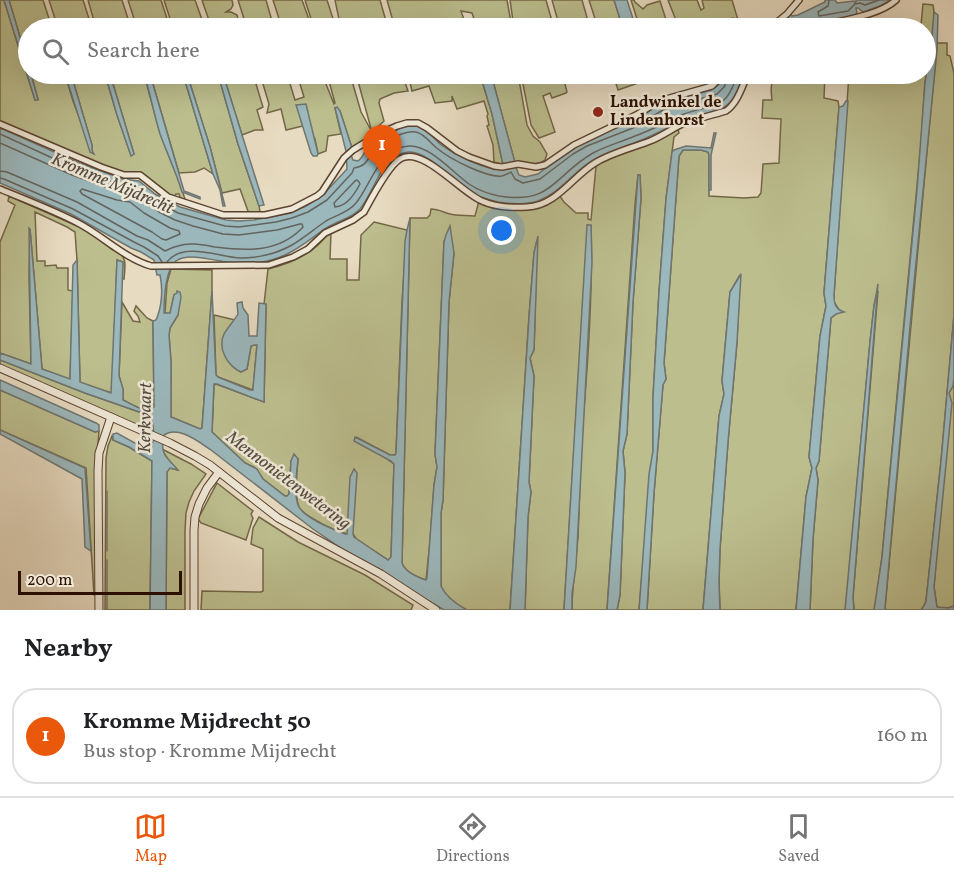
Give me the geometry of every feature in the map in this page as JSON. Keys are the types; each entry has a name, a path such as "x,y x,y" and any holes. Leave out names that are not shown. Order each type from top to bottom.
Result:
{"street":[{"path":"782,18 799,0"},
{"path":"851,18 872,13 896,0"},
{"path":"0,124 101,167 124,175 140,176 168,197 223,215 266,215 292,209 321,194 344,158 353,150 396,126 418,123 457,151 494,166 518,164 536,167 545,165 574,145 660,101 714,84"},
{"path":"0,189 79,224 142,264 151,266 269,265 308,249 325,233 364,212 393,164 405,156 419,158 431,164 462,190 482,201 501,206 540,205 553,198 596,162 656,139 685,123 726,111 735,103 744,84"},
{"path":"0,368 195,456 278,518 381,574 436,610"},
{"path":"99,610 99,453 111,417"},
{"path":"194,610 195,516 207,488 219,472"}],"green space":[{"path":"0,0 4,0 18,45 18,84 30,84 35,100 38,99 34,84 68,84 92,151 74,84 108,84 131,155 134,154 113,84 147,84 160,133 186,202 181,200 179,194 174,197 170,196 142,174 122,172 92,163 0,123"},
{"path":"9,0 43,0 49,18 18,18 18,30"},
{"path":"49,0 83,0 89,18 55,18"},
{"path":"88,0 122,0 128,18 93,18"},
{"path":"128,0 161,0 167,18 134,18"},
{"path":"164,0 195,0 201,18 170,18"},
{"path":"202,0 232,0 231,9 226,12 237,15 238,18 208,18"},
{"path":"238,0 266,0 271,18 244,18"},
{"path":"273,0 302,0 308,18 279,18"},
{"path":"305,0 327,0 333,18 311,18"},
{"path":"335,0 380,0 385,18 339,18"},
{"path":"387,0 507,0 510,18 474,18 472,13 461,11 463,18 392,18"},
{"path":"510,0 546,0 551,18 513,18"},
{"path":"552,0 582,0 587,18 557,18"},
{"path":"589,0 614,0 620,18 595,18"},
{"path":"631,0 643,9 647,5 660,1 665,18 637,18"},
{"path":"668,0 697,0 701,10 704,8 702,0 732,0 737,18 733,18 675,18"},
{"path":"923,4 933,5 934,18 922,18"},
{"path":"937,43 947,43 947,55 950,56 954,73 954,315 941,461 926,601 921,610 886,610 933,84 936,84"},
{"path":"153,84 186,84 213,174 204,168 195,172 179,173"},
{"path":"190,84 221,84 260,212 249,214 240,189 222,193"},
{"path":"226,84 256,84 263,107 257,110 263,130 255,130 242,135"},
{"path":"263,84 290,84 295,100 304,97 300,84 326,84 334,104 330,84 353,84 361,112 372,132 359,84 406,84 408,91 394,93 380,99 384,121 373,131 374,135 352,148 340,111 335,108 341,134 328,136 326,151 318,154 315,139 297,105 303,126 286,130 281,109 267,113 269,104"},
{"path":"410,84 483,84 503,165 494,162 493,145 487,126 489,125 488,114 484,101 457,109 452,96 452,101 435,103 429,86 412,91"},
{"path":"494,84 520,84 527,125 547,154 545,160 534,164 515,163"},
{"path":"523,84 565,84 566,93 552,98 550,93 543,96 555,132 539,138 531,125"},
{"path":"616,84 635,84 618,90"},
{"path":"825,84 824,98 838,101 839,107 824,293 826,306 820,336 809,457 812,468 806,497 796,610 720,610 720,549 737,342 740,275 730,292 722,381 724,394 719,416 703,610 647,610 654,493 663,384 666,379 664,363 679,156 683,150 708,152 709,196 758,197 761,193 763,164 779,163 781,119 762,118 763,100 772,100 772,85"},
{"path":"848,84 925,84 882,557 874,610 854,610 853,597 878,291 870,342 846,606 845,610 810,610 818,480 816,468 819,461 831,318 840,311 834,302"},
{"path":"678,129 679,133 674,137 666,199 653,397 653,451 639,610 617,610 620,595 625,473 623,451 627,434 633,302 641,198 640,175 638,175 635,204 607,610 572,610 590,318 591,226 588,225 564,610 525,610 534,376 530,358 534,350 537,240 529,317 510,610 466,610 451,600 441,587 441,513 449,302 454,253 444,242 435,454 437,467 426,580 409,572 402,563 410,218 427,218 431,209 453,215 475,216 479,201 508,209 531,210 541,207 559,195 576,213 588,213 588,219 591,220 596,166 603,161 655,142"},
{"path":"9,196 84,229 110,245 110,248 122,256 125,263 124,279 122,278 123,262 117,260 112,393 80,383 75,232 35,212 37,261 45,261 45,266 56,265 57,268 68,268 68,290 73,291 70,380 42,369 30,229 31,364 0,353 0,242 15,205 8,201"},
{"path":"374,222 407,230 396,453 390,455 356,437 394,464 391,558 388,560 357,540 353,534 330,528 301,510 297,502 296,490 298,459 291,461 289,494 285,496 212,432 214,385 264,402 266,305 264,304 268,269 306,254 331,232 330,259 347,259 347,280 359,280 361,235"},
{"path":"171,269 212,270 202,428 200,429 171,417 169,335 170,328 178,315 177,293 174,295 170,314 165,313 167,283"},
{"path":"122,302 133,321 140,322 134,311 136,306 153,321 154,407 150,409 138,408 123,400 123,389 119,376"},
{"path":"214,315 235,320 224,335 227,356 236,369 241,372 247,369 251,346 257,345 253,390 216,375"},
{"path":"0,360 148,415 153,423 153,433 0,365"},
{"path":"954,378 954,606 943,609 937,607 934,587 949,393"},
{"path":"0,390 95,432 99,431 96,595 94,595 86,468 0,430"},
{"path":"112,436 113,440 152,461 150,610 105,610 106,458"},
{"path":"162,449 206,474 194,491 186,513 185,610 166,610 167,471 170,468 177,470"},
{"path":"217,483 253,511 246,540 201,523 198,519"},
{"path":"259,517 298,542 365,575 413,605 411,610 201,610 202,591 263,591 263,549 251,544 253,528"}],"water":[{"path":"4,0 9,0 18,30 18,45"},
{"path":"614,0 627,0 633,18 620,18"},
{"path":"825,0 835,0 837,3 854,1 855,3 856,0 891,0 863,12 856,8 857,13 854,16 845,18 786,18 790,13 792,16 798,15"},
{"path":"934,12 938,15 936,60 936,18 933,18"},
{"path":"30,84 34,84 38,100 35,100"},
{"path":"68,84 74,84 94,154 90,152"},
{"path":"108,84 113,84 134,154 131,156"},
{"path":"147,84 153,84 184,191 200,199 182,192 160,134"},
{"path":"186,84 190,84 225,206 223,206 220,190"},
{"path":"221,84 226,84 264,205 259,206"},
{"name":"Kromme Mijdrecht","path":"483,84 494,84 517,170 519,175 525,177 538,174 570,149 630,123 660,104 711,90 719,84 740,84 734,97 724,107 683,121 602,156 582,168 547,197 538,201 523,204 483,198 468,191 424,156 408,152 399,155 385,167 360,209 281,257 251,264 198,257 182,258 176,261 167,278 164,308 164,313 170,313 174,295 177,291 180,292 178,315 170,328 169,335 171,417 200,429 202,428 212,291 216,375 250,390 253,390 257,345 251,346 247,369 241,372 232,366 225,356 222,340 238,314 237,303 242,302 248,315 249,336 257,336 259,303 266,304 264,402 214,384 212,432 245,463 257,469 263,479 285,496 289,494 291,461 294,454 298,459 296,490 299,507 313,519 345,534 347,534 350,477 354,469 357,473 354,537 388,560 391,557 394,464 354,441 355,437 390,455 396,453 405,241 410,218 402,563 409,572 426,580 437,467 435,454 444,242 450,226 454,253 449,302 441,513 441,586 452,600 467,610 444,610 354,557 313,529 211,450 188,436 175,432 163,436 165,456 178,470 170,468 167,472 166,610 150,610 152,461 113,440 113,434 117,433 149,451 153,437 151,418 0,360 0,353 31,364 29,228 42,369 70,379 73,265 77,260 80,382 111,393 117,260 123,262 119,376 123,389 123,400 138,408 150,409 154,407 153,321 156,320 161,304 160,275 157,275 154,260 141,252 71,214 0,183 0,128 77,162 123,179 139,181 155,194 180,207 226,220 238,221 291,213 306,206 322,196 347,169 346,151 335,108 337,107 352,148 353,160 360,159 371,142 400,128 418,126 453,153 489,168 504,169"},
{"path":"925,84 934,84 886,610 874,610 882,557"},
{"path":"848,101 834,295 836,305 844,312 831,318 819,461 816,468 818,480 810,610 796,610 806,497 812,468 809,457 820,336 826,306 824,293 839,107 843,106"},
{"path":"306,104 317,156 311,153 296,105"},
{"path":"714,133 716,133 711,155 711,190 709,190 708,152 683,150 679,156 664,363 666,379 663,385 654,493 647,610 639,610 649,474 653,451 653,397 659,292 672,152 686,146 711,148"},
{"path":"638,175 640,175 641,198 633,302 627,434 623,451 625,473 620,595 617,610 607,610"},
{"path":"587,225 591,225 592,262 576,567 572,610 564,610"},
{"path":"538,236 534,350 530,358 534,376 525,610 510,610 529,317 534,253"},
{"path":"741,274 720,549 720,610 703,610 719,416 724,394 722,381 730,292"},
{"path":"878,284 853,597 854,610 845,610 870,342"},
{"path":"954,315 954,378 949,393 952,403 934,587 937,607 954,606 954,610 921,610 926,601"},
{"path":"0,380 96,423 99,425 99,431 95,432 0,390"},
{"path":"0,430 85,468 91,551 85,547 82,479 0,434"}],"waterway":[{"path":"107,491 107,551"},
{"path":"107,560 107,610"}],"place":[{"name":"Landwinkel de Lindenhorst","path":"598,112"},
{"name":"Kromme Mijdrecht 50","path":"382,175"}],"water label":[{"name":"Kerkvaart","path":"146,418"},
{"name":"Mennonietenwetering","path":"288,481"}]}
